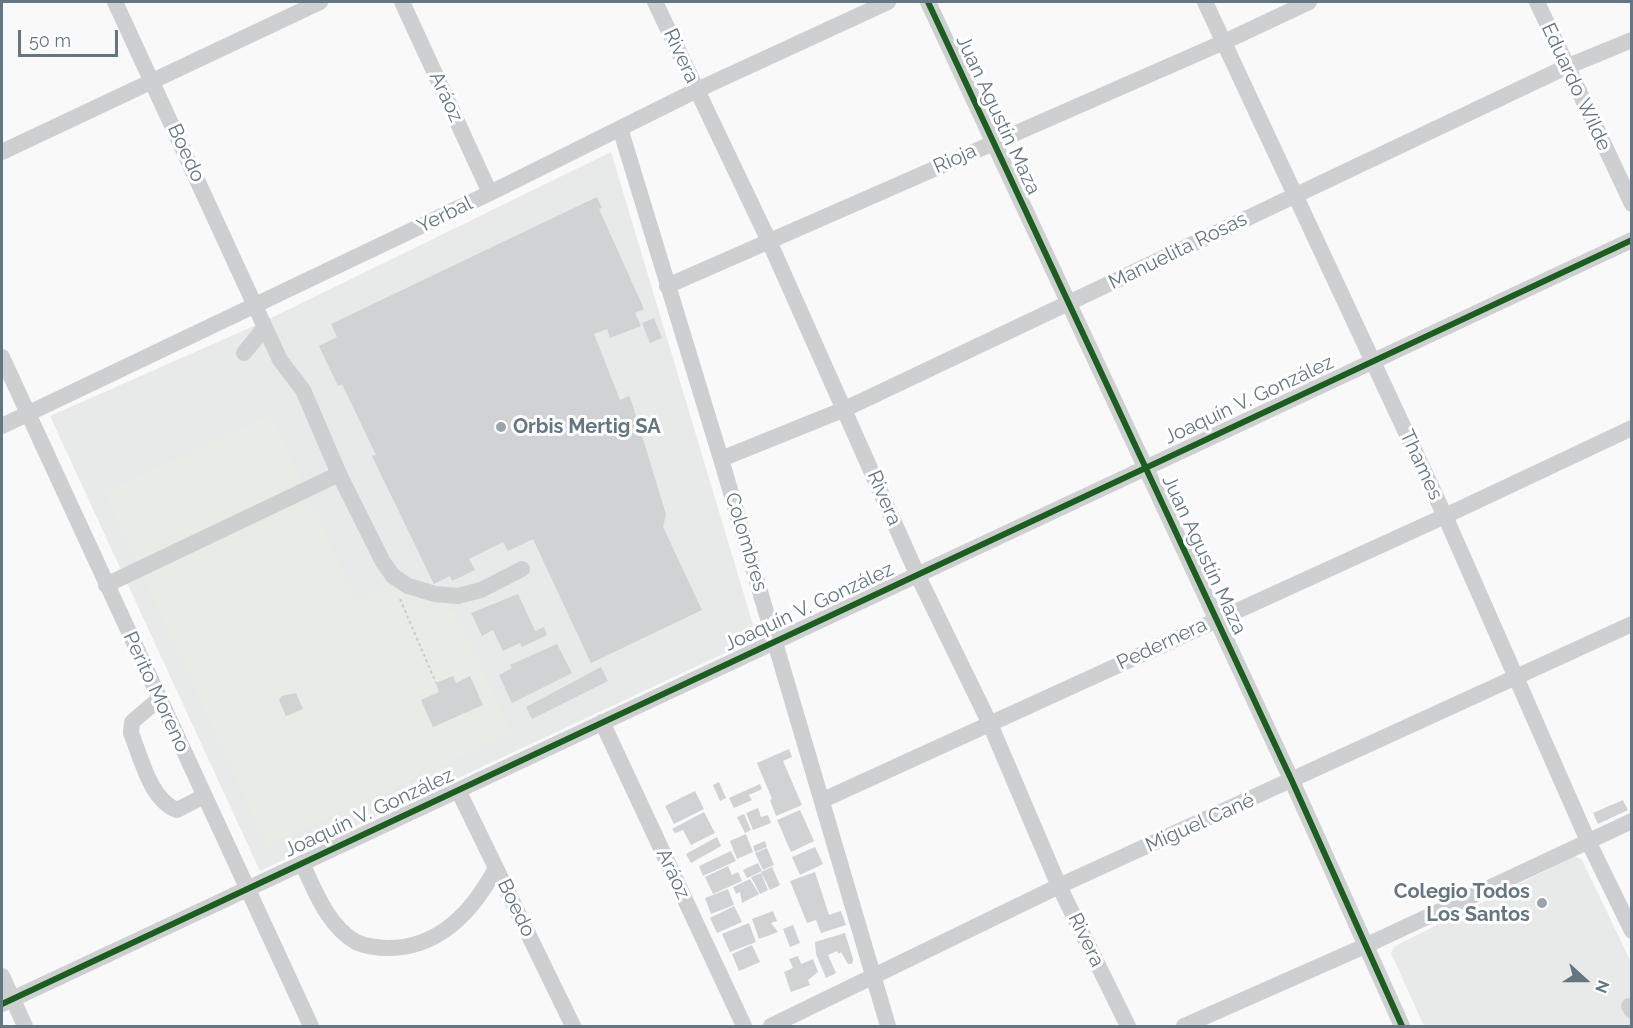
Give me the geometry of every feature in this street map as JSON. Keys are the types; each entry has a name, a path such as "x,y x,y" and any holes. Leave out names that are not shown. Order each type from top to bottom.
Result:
{"street":[{"name":"Boedo","path":"115,2 280,360 303,390 339,474 383,562 393,576 408,586 435,594 458,596 481,590 522,569"},
{"path":"2,152 320,2"},
{"name":"Aráoz","path":"402,2 490,193"},
{"name":"Rivera","path":"655,2 769,241 917,574 990,724 1059,886 1128,1026"},
{"name":"Yerbal","path":"2,426 490,193 697,90 888,2"},
{"name":"Juan Agustín Maza","path":"928,2 1067,305 1146,467 1292,781 1402,1026"},
{"name":"Thames","path":"1205,2 1445,516 1588,842 1632,931"},
{"name":"Rioja","path":"667,286 1224,42 1309,2"},
{"name":"Eduardo Wilde","path":"1537,2 1632,204"},
{"name":"Manuelita Rosas","path":"722,459 845,409 1566,67 1632,40"},
{"name":"Colombres","path":"620,128 722,459 888,1026"},
{"name":"Joaquín V. González","path":"7,1002 1632,240"},
{"path":"244,353 265,327"},
{"name":"Perito Moreno","path":"2,357 311,1026"},
{"name":"Pedernera","path":"823,800 1215,619 1445,516 1632,428"},
{"path":"106,585 339,474"},
{"name":"Miguel Cané","path":"771,1026 1059,886 1632,624"},
{"path":"159,699 132,722 131,733 157,793 168,806 177,810 204,796"},
{"name":"Aráoz","path":"602,722 744,1026"},
{"name":"Boedo","path":"458,790 573,1026"},
{"path":"1184,1026 1365,946 1632,821"},
{"path":"302,863 322,904 337,926 357,943 383,948 409,948 442,932 460,920 482,893 496,868"},
{"path":"2,976 7,1002 25,1026"}],"path":[{"path":"400,599 435,683"}],"shaded area":[{"path":"611,152 757,638 260,871 50,416 263,322"},
{"path":"271,414 357,601 388,586 456,612 512,733 267,847 104,492"},
{"name":"Colegio Todos Los Santos","path":"1575,856 1582,860 1631,962 1631,1026 1424,1026 1391,953 1395,946"}],"building":[{"name":"Orbis Mertig SA","path":"597,197 602,208 599,209 644,309 635,313 641,326 610,338 607,329 594,334 620,400 629,396 631,400 666,514 663,527 702,610 591,663 533,539 508,551 503,542 469,559 475,570 452,581 450,576 434,584 372,456 376,455 342,384 338,386 319,346 337,337 331,324"},
{"path":"654,318 662,338 650,343 642,323"},
{"path":"518,594 535,631 544,627 547,635 522,647 520,643 503,651 493,630 482,636 471,613"},
{"path":"557,644 572,673 512,703 499,675 512,668 510,665"},
{"path":"601,667 608,681 532,719 526,707"},
{"path":"453,676 456,683 470,676 483,705 433,727 421,700 439,692 436,683"},
{"path":"296,693 303,709 286,716 279,700 282,696"},
{"path":"789,749 792,757 783,761 802,805 776,816 770,800 772,799 757,763"},
{"path":"719,782 726,798 720,801 713,785"},
{"path":"760,784 762,789 749,795 752,800 734,808 729,798"},
{"path":"695,791 704,809 674,824 665,806"},
{"path":"1623,800 1628,810 1598,824 1593,813"},
{"path":"758,808 761,817 768,815 771,823 753,830 746,813"},
{"path":"800,810 814,841 791,852 777,820"},
{"path":"704,812 715,833 691,845 683,830 675,833 672,829"},
{"path":"744,814 751,830 745,833 737,817"},
{"path":"746,834 753,852 737,859 730,841"},
{"path":"717,837 721,846 691,863 686,854"},
{"path":"765,841 767,847 755,852 753,846"},
{"path":"815,847 823,864 800,875 792,857"},
{"path":"767,848 774,865 763,870 755,853"},
{"path":"731,851 736,861 703,876 699,866"},
{"path":"758,863 762,871 747,878 743,870"},
{"path":"728,866 732,875 738,872 742,881 713,894 705,877"},
{"path":"772,867 780,885 770,890 761,872"},
{"path":"815,872 829,915 841,911 846,925 821,933 816,920 807,923 790,881"},
{"path":"761,873 768,890 760,894 751,877"},
{"path":"750,879 759,894 742,903 740,892 736,894 733,887"},
{"path":"728,889 734,905 711,914 705,898"},
{"path":"734,906 742,922 717,933 710,918"},
{"path":"773,911 777,921 771,923 778,932 759,939 752,919"},
{"path":"749,923 756,942 730,952 722,934"},
{"path":"793,925 800,943 790,947 783,929"},
{"path":"845,933 853,959 852,964 848,964 841,952 839,954 837,951 828,955 836,973 826,978 816,954 815,942"},
{"path":"752,945 760,962 739,971 732,954"},
{"path":"798,956 801,964 813,959 818,972 808,980 810,985 791,992 784,972 793,968 789,959"}],"cycle path":[{"path":"928,2 1292,781 1402,1026"},
{"path":"2,1004 1632,240"}],"place":[{"name":"Orbis Mertig SA","path":"501,427"},
{"name":"Colegio Todos Los Santos","path":"1542,903"}]}
